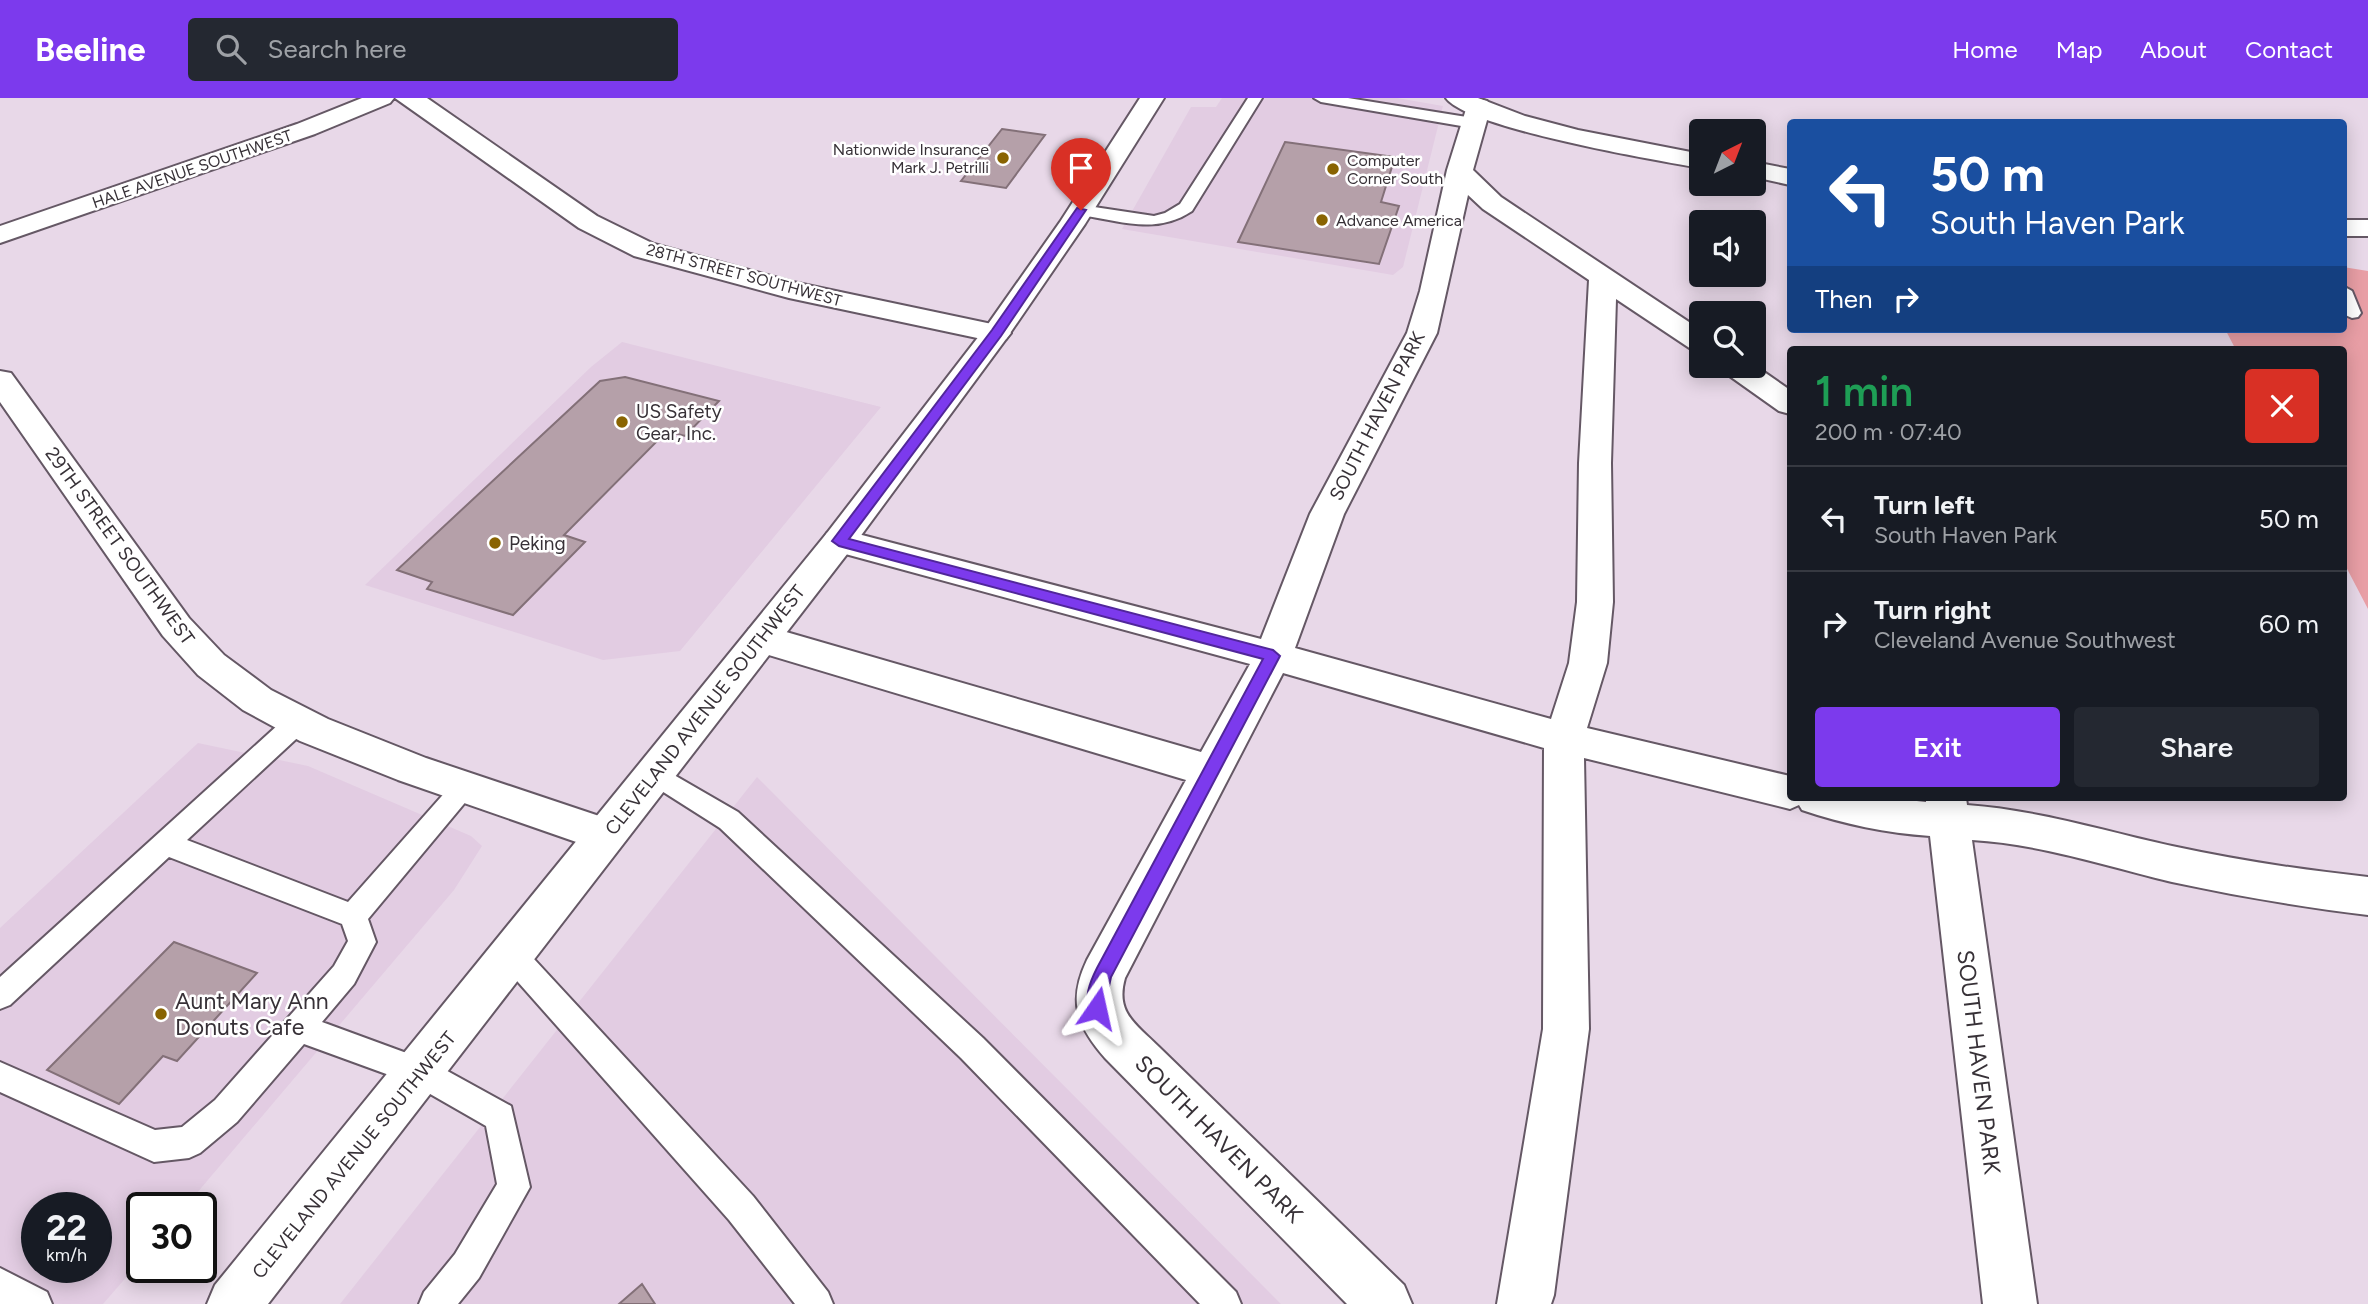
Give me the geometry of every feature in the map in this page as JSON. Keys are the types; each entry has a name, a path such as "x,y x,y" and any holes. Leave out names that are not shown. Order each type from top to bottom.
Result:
{"street":[{"name":"HALE AVENUE SOUTHWEST","path":"0,235 306,129 382,98"},
{"name":"28TH STREET SOUTHWEST","path":"407,98 419,103 588,222 644,250 789,290 996,333"},
{"name":"CLEVELAND AVENUE SOUTHWEST","path":"234,1304 839,541 996,333 1081,210 1152,98"},
{"path":"1470,109 1554,131 1689,159"},
{"name":"SOUTH HAVEN PARK","path":"1385,1304 1108,1026 1097,1008 1098,987 1273,656 1327,514 1422,333 1434,291 1460,170 1470,109"},
{"path":"1460,170 1467,181 1492,203 1689,335"},
{"path":"1766,172 1787,176"},
{"path":"2347,228 2368,228"},
{"path":"1524,1304 1566,1028 1564,738 1588,663 1594,602 1595,463 1602,278"},
{"path":"1752,378 1787,402"},
{"name":"29TH STREET SOUTHWEST","path":"0,380 176,627 211,666 257,700 299,721 412,769 606,835"},
{"path":"839,541 1273,656 1564,738 1787,791"},
{"path":"762,639 1211,771"},
{"path":"1829,801 1897,817 1947,809 2174,864 2290,887 2368,896"},
{"name":"SOUTH HAVEN PARK","path":"1947,809 2010,1304"}],"lane":[{"path":"1081,210 1154,221 1171,217 1186,207 1255,98"},
{"path":"1321,98 1470,109"},
{"path":"2347,300 2353,313"},
{"path":"0,996 299,721"},
{"path":"655,774 729,820 972,1048 1224,1304"},
{"path":"353,916 465,787"},
{"path":"0,1077 154,1146 189,1142 226,1111 344,975 362,942 353,916 166,844"},
{"path":"512,955 741,1208 816,1304"},
{"path":"299,1028 420,1072 500,1116 514,1187 467,1266 436,1304"},
{"path":"0,1284 35,1304"}],"shaded area":[{"path":"1222,98 1397,98 1443,106 1403,267 1393,275 1122,229 1191,107 1216,107"},
{"path":"2347,268 2368,271 2368,609 2347,569 2347,346 2234,346 2227,333 2347,333"},
{"path":"622,342 881,407 680,651 603,660 365,585 591,367"},
{"path":"198,743 308,766 471,836 482,846 454,890 198,1192 126,1192 126,1277 103,1304 0,1304 0,928"},
{"path":"757,777 1281,1304 340,1304"}],"building":[{"name":"Nationwide Insurance Mark J. Petrilli","path":"1002,129 1045,135 1006,188 961,181"},
{"path":"1285,142 1395,157 1381,202 1399,206 1379,264 1238,242"},
{"path":"625,377 719,401 685,436 667,431 564,535 585,542 513,615 427,589 432,582 397,570 600,381"},
{"name":"Aunt Mary Ann Donuts Cafe","path":"174,942 257,973 177,1061 163,1056 119,1104 47,1070"},
{"path":"642,1284 655,1304 619,1304"}],"place":[{"name":"Nationwide Insurance Mark J. Petrilli","path":"1003,158"},
{"name":"Computer Corner South","path":"1333,169"},
{"name":"Advance America","path":"1322,220"},
{"name":"US Safety Gear, Inc.","path":"622,422"},
{"name":"Peking","path":"495,543"},
{"name":"Aunt Mary Ann Donuts Cafe","path":"161,1014"}],"route":[{"path":"1081,210 996,333 839,541 1273,656 1103,974 1098,987 1097,1008"}]}
